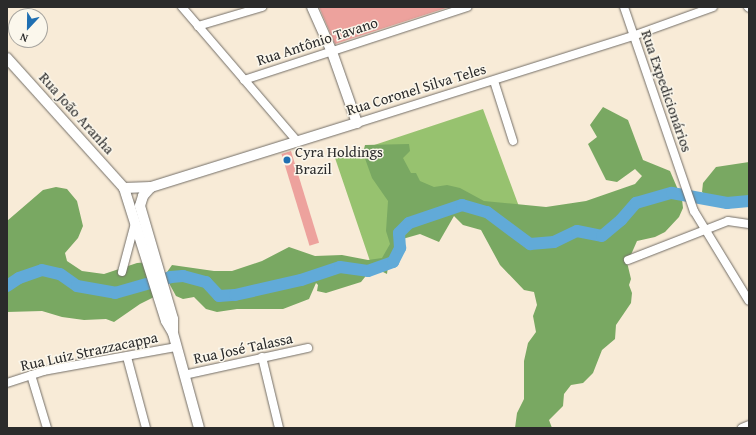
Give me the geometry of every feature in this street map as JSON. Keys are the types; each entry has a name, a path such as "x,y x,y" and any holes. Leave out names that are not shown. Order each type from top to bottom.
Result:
{"main road":[{"path":"312,7 332,52 357,123"},
{"name":"Rua João Aranha","path":"7,58 124,188"},
{"name":"Rua Coronel Silva Teles","path":"124,188 151,187 357,123"},
{"path":"151,187 143,196 140,206 156,274 162,294 173,319 173,334 199,428"},
{"path":"124,188 135,222 156,274"}],"street":[{"path":"182,7 297,141"},
{"path":"198,26 262,7"},
{"name":"Rua Antônio Tavano","path":"244,80 467,7"},
{"name":"Rua Expedicionários","path":"624,7 694,211 703,229 741,284 749,301"},
{"name":"Rua Coronel Silva Teles","path":"357,123 633,36 713,7"},
{"path":"494,81 513,141"},
{"path":"628,260 703,229 728,221 749,224"},
{"path":"122,272 135,222"},
{"name":"Rua Luiz Strazzacappa","path":"7,383 31,375 177,347"},
{"name":"Rua José Talassa","path":"184,375 308,348"},
{"path":"127,357 146,428"},
{"path":"262,357 279,428"},
{"path":"31,375 47,428"},
{"path":"742,428 749,425"}],"green space":[{"path":"603,107 628,120 643,160 670,171 682,199 683,208 679,217 665,232 655,237 637,241 630,257 626,258 631,279 629,285 632,293 631,303 616,325 615,339 602,350 593,373 583,383 571,385 564,394 563,406 549,420 552,428 515,428 517,413 524,399 524,361 528,343 536,332 533,316 537,305 534,292 524,290 500,265 481,230 463,225 454,216 439,242 420,234 399,240 389,259 387,274 373,267 361,282 326,293 317,291 318,285 316,283 309,299 283,309 237,309 217,312 206,309 194,297 183,299 176,296 170,285 167,272 172,265 214,271 232,271 262,261 289,247 315,256 342,255 368,260 382,258 390,244 386,231 388,201 372,178 363,153 365,145 409,144 410,151 403,158 411,173 416,173 420,181 434,187 447,185 460,188 484,201 546,207 586,201 635,184 642,176 635,169 617,182 606,180 588,144 597,137 590,125"},
{"path":"483,109 531,239 463,202 396,231 392,260 371,264 335,158"},
{"path":"749,162 749,203 729,208 717,205 702,192 703,183 716,167"},
{"path":"56,187 67,189 77,201 83,226 78,238 65,253 67,261 82,271 104,274 137,263 149,262 162,293 140,304 114,322 106,319 84,320 62,317 42,311 7,312 7,221 43,190"}],"building":[{"path":"319,7 445,7 446,8 335,44"},
{"path":"291,151 319,243 310,246 281,154"}],"waterway":[{"path":"7,286 19,278 42,270 60,274 77,286 115,293 171,277 183,276 206,282 219,296 235,295 301,280 340,267 368,271 393,262 400,248 399,233 409,223 462,205 487,212 530,244 554,242 577,231 602,236 621,220 636,203 672,193 727,203 749,201"}],"place":[{"name":"Cyra Holdings Brazil","path":"287,160"}]}
